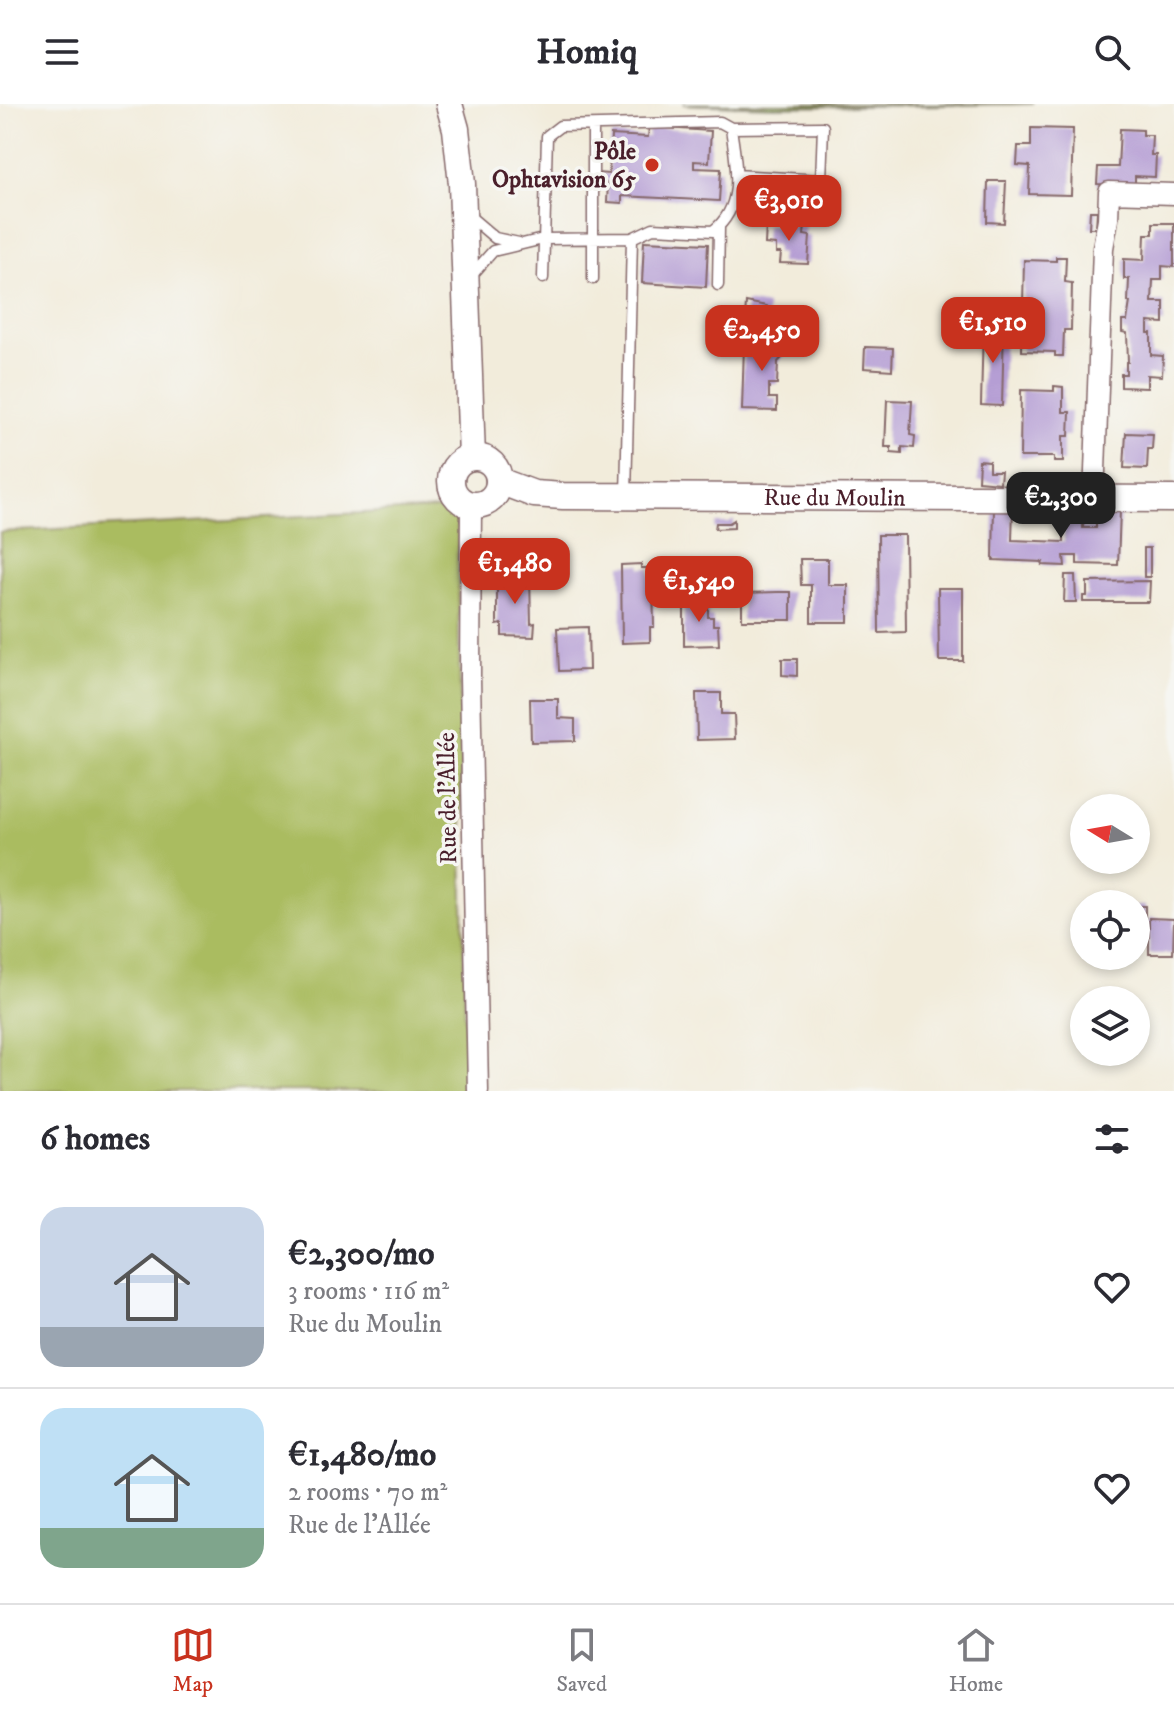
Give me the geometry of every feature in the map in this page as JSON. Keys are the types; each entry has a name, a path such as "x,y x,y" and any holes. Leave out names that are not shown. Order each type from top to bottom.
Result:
{"street":[{"path":"449,104 456,129 463,211 472,457"},
{"path":"1094,499 1103,248 1109,192 1174,194"},
{"path":"472,457 494,466 499,481 487,502 471,505 454,493 451,478 458,464 472,457"},
{"name":"Rue du Moulin","path":"499,481 534,494 626,498 1174,499"},
{"name":"Rue de l'Allée","path":"471,505 470,677 478,1091"}],"lane":[{"path":"543,278 547,136 560,126 720,122 731,128 823,127 821,180 736,175"},
{"path":"593,126 593,279"},
{"path":"466,285 476,268 493,251 543,239 632,238 653,228 713,231 726,220 737,197 731,128"},
{"path":"463,211 495,238 525,245"},
{"path":"718,285 719,227"},
{"path":"626,498 632,238"}],"green space":[{"path":"683,104 1033,104 774,107"},
{"path":"457,508 466,1091 0,1091 0,532"}],"building":[{"name":"Pôle Ophtavision 65","path":"649,127 711,131 709,162 694,161 694,168 721,169 719,201 622,196 622,203 607,202 608,183 597,183 597,173 609,174 611,135 648,137"},
{"path":"1031,128 1073,129 1071,195 1029,194 1030,166 1017,165 1018,146 1031,146"},
{"path":"1120,129 1143,130 1143,135 1152,135 1151,155 1156,155 1155,177 1135,176 1135,185 1097,184 1098,167 1118,167"},
{"path":"988,181 1006,181 1004,223 987,222"},
{"path":"1090,211 1097,211 1096,228 1089,228"},
{"path":"1153,223 1174,223 1174,267 1162,266 1162,280 1153,280 1152,302 1164,302 1164,323 1148,322 1151,355 1163,356 1162,376 1147,375 1147,388 1121,387 1121,374 1126,374 1128,362 1127,333 1122,332 1122,321 1127,321 1130,302 1129,279 1124,279 1124,259 1144,260 1145,234 1153,234"},
{"path":"766,225 805,226 804,235 810,236 808,264 780,263 781,253 776,253 776,245 765,244"},
{"path":"644,241 708,244 706,287 642,283"},
{"path":"1056,257 1066,257 1065,282 1072,283 1071,330 1064,330 1063,356 1055,356 1055,352 1022,351 1024,260 1056,261"},
{"path":"746,302 767,306 767,319 745,320"},
{"path":"983,325 1004,325 1002,406 981,405"},
{"path":"774,331 792,347 778,362 777,384 769,384 769,398 777,398 777,411 742,410 744,345 755,347"},
{"path":"865,347 893,348 892,370 864,368"},
{"path":"1054,386 1063,387 1063,412 1070,412 1069,436 1063,436 1063,462 1054,462 1054,457 1020,457 1021,390 1054,391"},
{"path":"887,400 912,401 910,435 915,436 914,448 902,447 902,454 891,453 891,447 885,447"},
{"path":"1126,433 1153,434 1147,469 1124,468"},
{"path":"979,460 989,461 989,471 1001,471 1000,483 978,481"},
{"path":"994,507 1013,507 1012,540 1064,542 1064,509 1084,509 1083,528 1096,528 1096,510 1120,510 1118,565 1077,564 1077,556 1064,556 1065,566 993,560"},
{"path":"734,520 734,528 715,529 716,523"},
{"path":"878,535 905,535 906,632 879,633"},
{"path":"1144,548 1150,548 1150,577 1144,577"},
{"path":"800,559 828,559 828,585 848,585 848,622 811,622 811,585 801,585"},
{"path":"641,564 641,568 650,568 650,582 653,582 654,627 650,627 650,642 622,643 621,565"},
{"path":"1065,575 1075,575 1076,602 1064,602"},
{"path":"497,576 530,576 534,637 502,636 502,624 497,625"},
{"path":"1150,581 1149,602 1083,602 1083,596 1087,596 1087,582"},
{"path":"938,588 963,588 963,661 939,661"},
{"path":"791,592 791,620 742,620 742,593"},
{"path":"684,599 708,599 708,617 713,617 713,625 718,625 719,645 684,646"},
{"path":"588,627 589,670 559,671 557,628"},
{"path":"782,659 797,659 797,676 782,675"},
{"path":"696,693 721,693 721,714 734,714 735,739 697,740"},
{"path":"530,699 558,699 558,718 575,719 575,741 531,742"},
{"path":"1150,918 1174,919 1173,954 1150,954"}],"place":[{"name":"Pôle Ophtavision 65","path":"652,165"}]}
